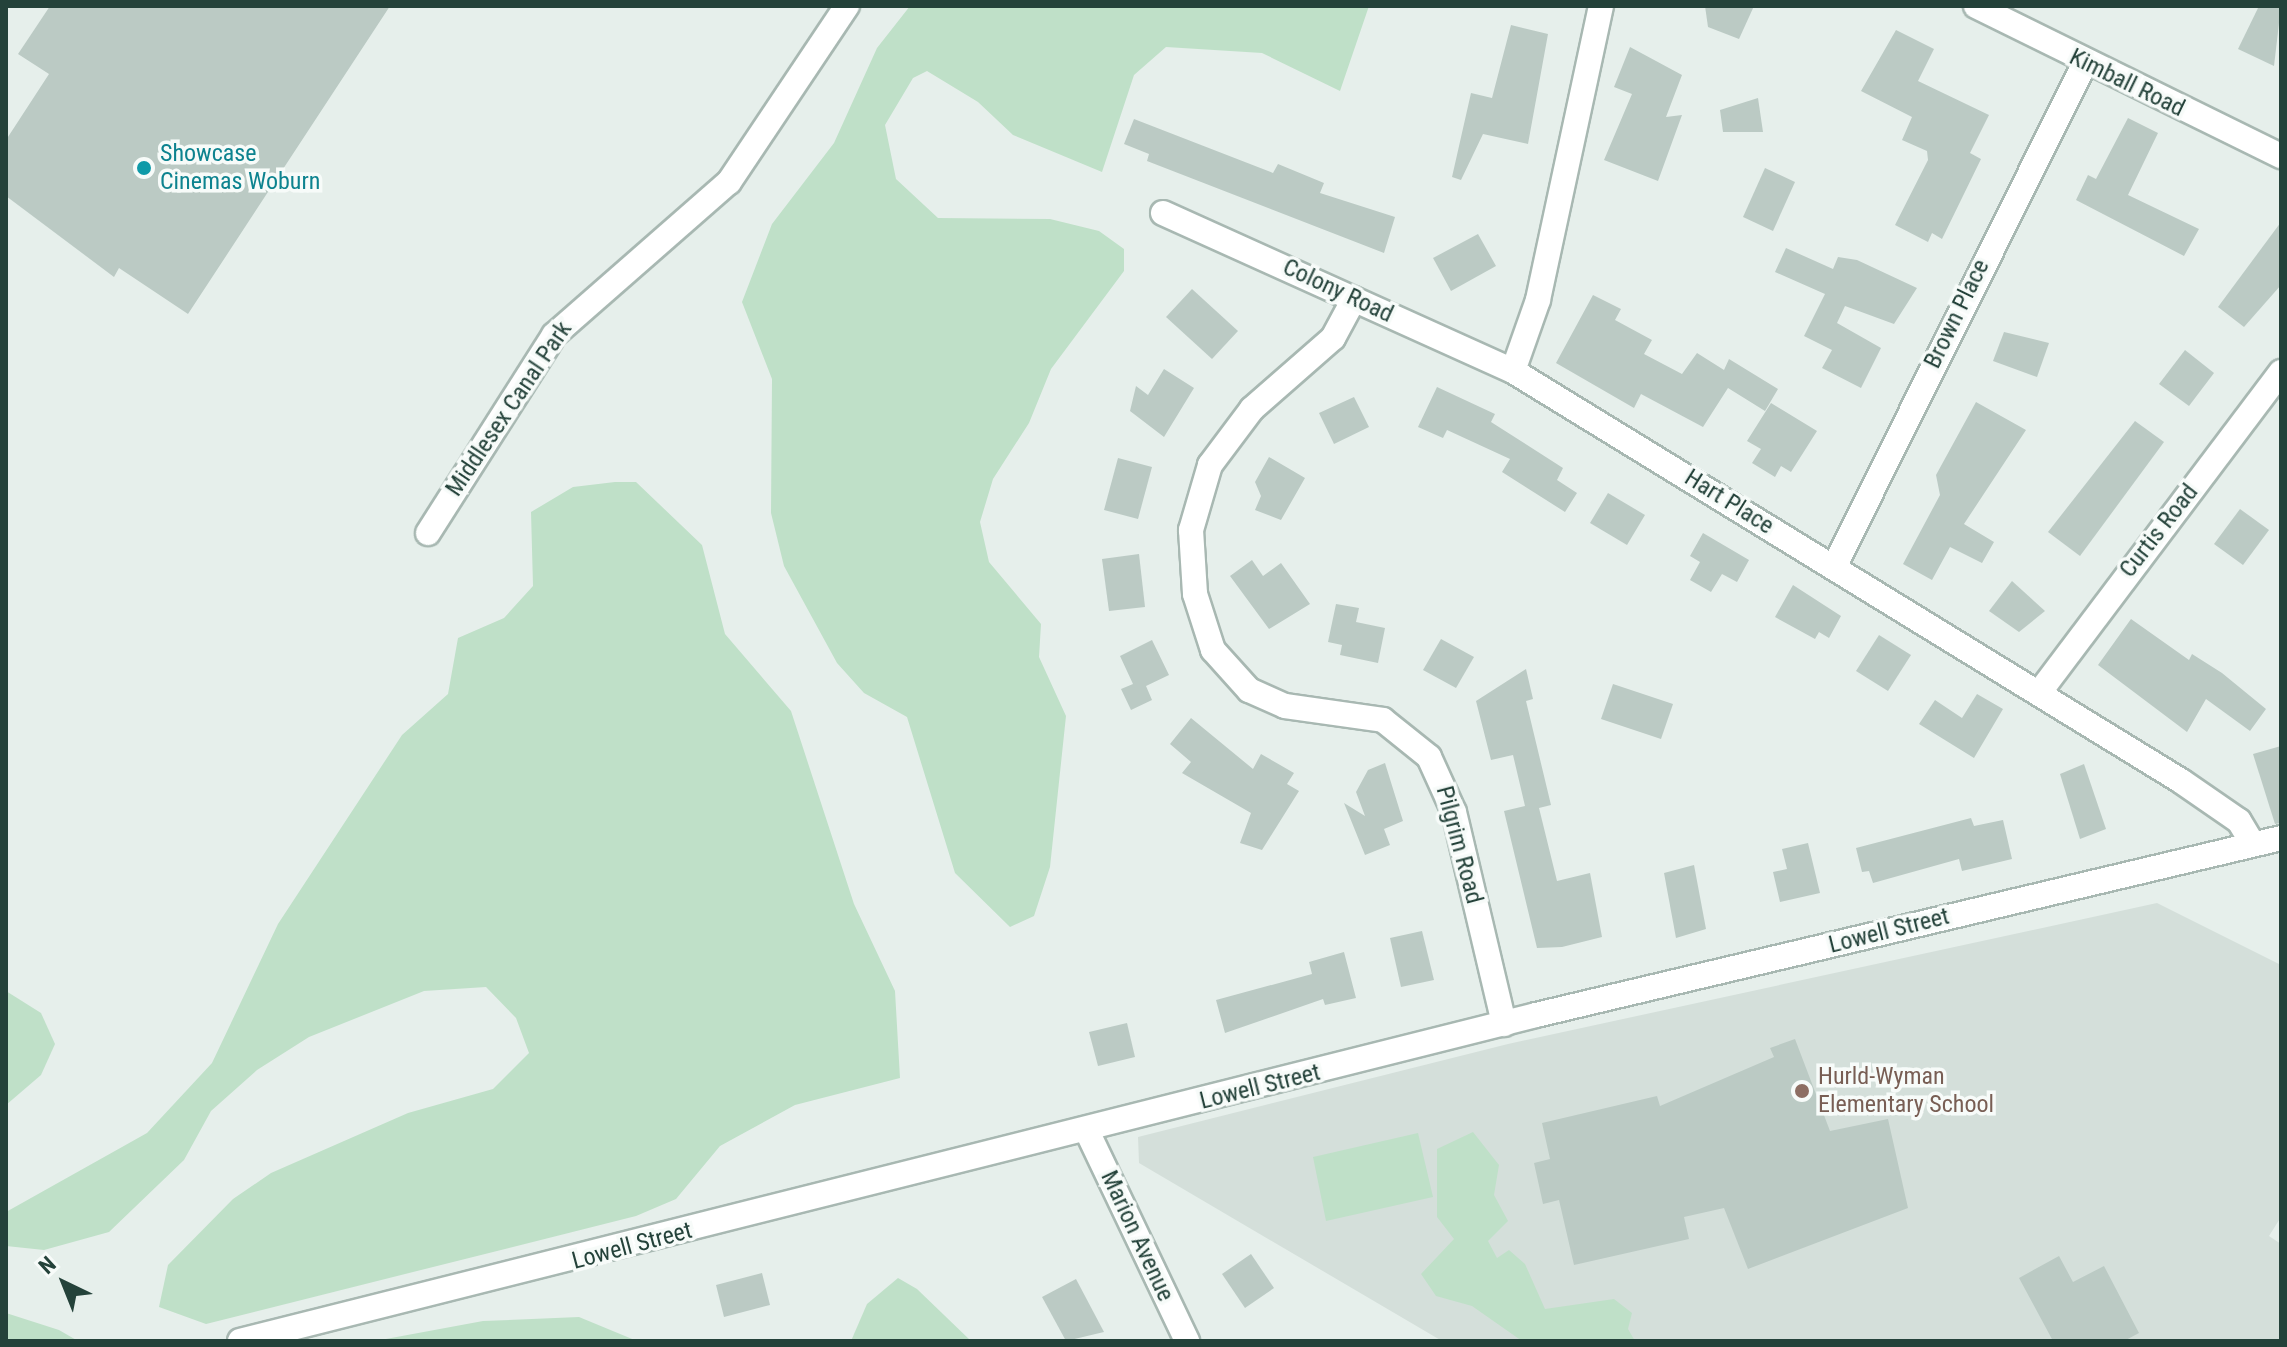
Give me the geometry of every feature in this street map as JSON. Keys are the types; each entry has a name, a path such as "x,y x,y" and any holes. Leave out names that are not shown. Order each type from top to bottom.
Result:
{"street":[{"name":"Middlesex Canal Park","path":"428,533 554,335 729,182 847,6"},
{"path":"1513,371 1538,300 1601,6"},
{"name":"Kimball Road","path":"1976,6 2085,63 2281,156"},
{"name":"Brown Place","path":"1834,567 2085,63"},
{"name":"Colony Road","path":"1163,213 1513,371"},
{"name":"Pilgrim Road","path":"1354,299 1333,338 1252,409 1210,465 1192,521 1195,594 1213,650 1249,690 1285,706 1383,720 1429,757 1454,812 1504,1024"},
{"name":"Hart Place","path":"1513,371 2039,693 2230,814 2253,844"},
{"name":"Curtis Road","path":"2039,693 2281,372"},
{"name":"Lowell Street","path":"240,1341 1504,1024 2281,838"},
{"name":"Marion Avenue","path":"1087,1131 1187,1341"}],"shaded area":[{"name":"Hurld-Wyman Elementary School","path":"2157,903 2281,965 2281,1217 2269,1236 2281,1244 2281,1341 1442,1341 1139,1163 1138,1137 1508,1044"}],"green space":[{"path":"910,6 1369,6 1340,91 1262,53 1166,47 1134,75 1102,172 1013,135 978,102 927,71 913,78 885,125 896,179 938,218 1050,219 1099,231 1124,249 1124,271 1051,369 1029,423 993,479 980,522 989,562 1041,624 1039,657 1066,716 1050,867 1034,916 1010,927 955,873 907,717 864,693 837,663 784,566 771,513 772,379 742,302 772,224 834,143 877,48"},
{"path":"636,482 702,545 725,634 791,711 854,904 895,991 900,1078 795,1105 720,1146 676,1199 636,1216 206,1324 159,1307 168,1265 233,1199 271,1173 408,1113 493,1089 529,1053 516,1018 486,987 424,991 309,1037 257,1070 211,1111 184,1160 109,1232 44,1250 6,1246 6,1212 147,1133 212,1063 278,924 402,735 448,694 458,638 504,618 533,586 531,512 573,487"},
{"path":"6,991 41,1013 55,1044 41,1075 6,1105"},
{"path":"1473,1132 1499,1165 1494,1195 1508,1221 1488,1241 1497,1258 1509,1250 1525,1264 1545,1309 1614,1299 1632,1313 1628,1329 1635,1341 1522,1341 1472,1306 1436,1296 1421,1274 1454,1239 1437,1217 1437,1149"},
{"path":"1418,1133 1433,1197 1326,1221 1313,1157"},
{"path":"898,1278 917,1289 971,1341 851,1341 867,1304"},
{"path":"6,1313 59,1330 78,1341 6,1341"},
{"path":"579,1317 637,1341 375,1341 483,1321"}],"building":[{"name":"Showcase Cinemas Woburn","path":"50,6 390,6 188,314 119,268 114,277 6,196 6,140 49,74 18,54"},
{"path":"1705,6 1754,6 1739,39 1708,27"},
{"path":"2259,6 2281,6 2274,66 2238,49"},
{"path":"1511,25 1548,34 1528,144 1483,134 1461,180 1452,177 1471,93 1492,98"},
{"path":"1896,30 1934,49 1918,81 1989,115 1970,153 1981,159 1942,239 1932,233 1928,242 1895,225 1928,160 1927,151 1902,140 1912,117 1861,91"},
{"path":"1630,47 1682,75 1666,117 1682,115 1658,181 1604,160 1632,94 1614,87"},
{"path":"1758,98 1763,132 1723,132 1720,110"},
{"path":"2128,118 2158,133 2128,195 2199,229 2184,256 2076,200 2088,175 2096,179"},
{"path":"1134,119 1273,173 1278,164 1324,183 1320,193 1395,217 1384,253 1147,161 1149,154 1124,144"},
{"path":"1765,168 1795,182 1773,231 1743,217"},
{"path":"2281,222 2281,285 2244,327 2218,307"},
{"path":"1478,234 1496,266 1451,291 1433,258"},
{"path":"1786,248 1833,269 1838,257 1857,260 1917,288 1894,324 1845,306 1837,323 1881,348 1861,388 1822,368 1832,350 1804,336 1825,294 1775,272"},
{"path":"1192,289 1238,331 1212,359 1166,317"},
{"path":"1593,295 1621,309 1615,320 1652,340 1644,354 1682,374 1697,353 1724,370 1729,359 1778,389 1765,411 1728,388 1703,427 1641,394 1634,408 1556,363"},
{"path":"2004,332 2049,343 2037,377 1993,361"},
{"path":"2185,350 2214,373 2189,406 2159,384"},
{"path":"1164,369 1194,388 1164,437 1130,411 1136,386 1148,395"},
{"path":"1437,387 1495,414 1491,422 1563,468 1557,480 1577,493 1565,512 1502,472 1510,459 1447,430 1443,438 1418,427"},
{"path":"1354,397 1369,427 1334,444 1319,413"},
{"path":"1976,402 2026,430 1964,524 1994,542 1982,563 1950,547 1932,580 1903,564 1940,495 1936,475"},
{"path":"1771,403 1817,431 1791,472 1781,466 1775,477 1752,463 1761,449 1747,441"},
{"path":"2135,421 2164,442 2080,556 2048,532"},
{"path":"1269,457 1305,478 1281,520 1255,510 1261,496 1255,482"},
{"path":"1118,458 1152,467 1138,519 1104,510"},
{"path":"1608,493 1645,515 1627,545 1590,523"},
{"path":"2240,509 2269,530 2243,565 2214,544"},
{"path":"1703,533 1749,560 1737,582 1722,574 1711,592 1690,580 1700,562 1690,556"},
{"path":"1139,554 1145,607 1109,611 1102,559"},
{"path":"1252,560 1263,576 1281,563 1310,604 1269,629 1230,576"},
{"path":"2012,581 2045,611 2019,632 1989,611"},
{"path":"1793,585 1841,616 1829,638 1819,632 1815,639 1775,617"},
{"path":"1336,604 1359,608 1356,622 1385,628 1378,663 1340,655 1342,645 1328,642"},
{"path":"2131,619 2189,660 2192,654 2222,673 2266,709 2250,731 2206,699 2187,732 2098,665"},
{"path":"1879,635 1911,655 1888,691 1856,671"},
{"path":"1441,639 1474,657 1456,688 1423,670"},
{"path":"1152,640 1169,675 1146,686 1152,700 1131,710 1121,689 1133,684 1120,656"},
{"path":"1526,669 1533,699 1526,701 1551,805 1539,808 1557,881 1590,873 1602,937 1562,947 1537,948 1504,811 1525,806 1513,755 1491,760 1476,701"},
{"path":"1613,684 1673,704 1661,739 1601,719"},
{"path":"1977,694 2003,709 1974,758 1919,724 1935,700 1962,718"},
{"path":"1191,718 1253,769 1261,754 1294,773 1287,784 1299,791 1262,850 1240,843 1251,813 1182,773 1191,762 1170,744"},
{"path":"2281,746 2281,823 2275,824 2253,754"},
{"path":"1385,763 1403,821 1384,829 1390,845 1365,855 1344,803 1365,816 1356,792 1368,770"},
{"path":"2084,764 2106,829 2080,839 2060,774"},
{"path":"1971,818 1974,826 2003,820 2012,859 1962,871 1959,859 1873,883 1869,871 1862,872 1856,848"},
{"path":"1808,843 1820,893 1780,902 1773,872 1787,869 1782,849"},
{"path":"1694,865 1706,929 1676,938 1664,873"},
{"path":"1422,931 1434,980 1401,987 1390,938"},
{"path":"1344,952 1356,998 1325,1005 1323,999 1225,1033 1216,1000 1312,974 1309,962"},
{"path":"1127,1023 1135,1057 1098,1066 1089,1032"},
{"path":"1795,1039 1830,1131 1888,1119 1908,1208 1748,1269 1724,1208 1684,1217 1689,1239 1574,1265 1559,1200 1543,1204 1534,1163 1550,1159 1542,1123 1657,1096 1660,1106 1774,1057 1770,1048"},
{"path":"1251,1254 1274,1288 1245,1308 1222,1274"},
{"path":"2059,1256 2073,1282 2104,1266 2139,1333 2124,1341 2053,1341 2019,1278"},
{"path":"762,1273 770,1305 724,1317 716,1285"},
{"path":"1076,1279 1104,1332 1066,1341 1042,1297"}],"place":[{"name":"Showcase Cinemas Woburn","path":"144,168"},
{"name":"Hurld-Wyman Elementary School","path":"1802,1091"}]}
